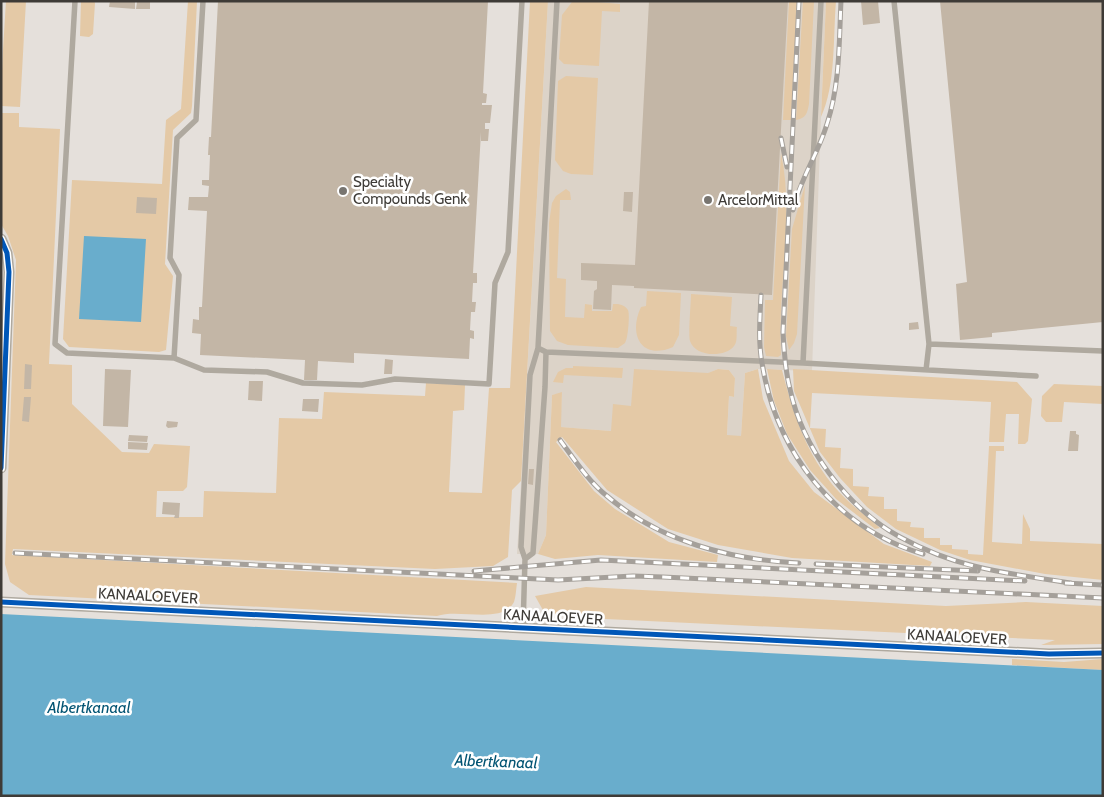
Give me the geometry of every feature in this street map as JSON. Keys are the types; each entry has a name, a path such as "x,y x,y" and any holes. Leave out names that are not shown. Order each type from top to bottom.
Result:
{"street":[{"path":"1,239 7,253 9,272 1,468"},
{"name":"KANAALOEVER","path":"1,602 1049,654 1103,653"}],"lane":[{"path":"75,1 56,344 67,353 174,358 204,370 267,372 303,383 362,386 396,379 490,384 495,283 508,252 522,1"},
{"path":"174,358 179,275 170,258 177,138 196,120 203,1"},
{"path":"523,628 525,559 521,547 529,384 538,348 557,1"},
{"path":"803,363 821,1"},
{"path":"894,1 929,344 926,370"},
{"path":"929,344 1103,351"},
{"path":"538,348 546,352 803,363 1036,376"},
{"path":"525,559 533,553 546,352"}],"shaded area":[{"path":"6,1 26,1 20,107 1,106"},
{"path":"81,1 94,1 95,3 93,34 89,37 80,36"},
{"path":"188,1 197,1 192,106 191,113 173,130 165,264 173,276 166,350 159,352 69,347 63,339 72,180 162,184 166,120 181,109"},
{"path":"530,1 548,1 521,481 512,490 508,557 493,566 435,569 13,549 12,555 517,583 514,602 508,609 500,613 490,614 446,614 437,616 29,595 10,582 5,564 16,260 8,236 1,224 1,113 19,113 19,127 60,129 49,364 72,365 72,404 122,452 149,453 154,444 190,446 187,487 183,491 157,491 156,517 203,517 204,491 276,493 279,418 322,419 324,392 425,396 426,383 465,385 464,410 453,411 449,492 482,493 489,388 510,388"},
{"path":"548,1 826,1 812,371 758,369 745,373 741,436 727,436 729,396 734,397 735,378 729,370 718,369 631,406 611,431 560,427 562,393 552,395 546,535 538,554 517,554"},
{"path":"586,1 620,4 620,12 602,11 599,66 564,64 559,59 562,15 572,2"},
{"path":"789,1 797,1 791,120 783,120"},
{"path":"803,1 814,1 809,104 806,115 796,120"},
{"path":"826,1 836,1 832,76 821,117"},
{"path":"566,76 598,78 593,175 571,174 563,171 555,160 558,81"},
{"path":"781,153 785,178 786,228 781,304 781,355 778,357 766,356 764,347 765,300 773,300"},
{"path":"805,185 797,334 789,350 786,336 792,229"},
{"path":"566,189 570,192 571,200 560,200 557,278 566,279 565,317 584,318 585,304 592,305 592,311 612,311 613,304 625,307 629,312 627,337 625,343 618,348 568,345 557,341 550,331 549,223 552,203 556,196"},
{"path":"647,291 681,293 679,335 673,347 653,350 645,348 640,342 636,327 637,317 641,307 646,306"},
{"path":"691,294 732,297 730,326 737,327 737,337 735,344 730,350 724,353 710,354 704,353 693,346 689,337"},
{"path":"573,366 623,368 622,378 564,375 563,383 553,382 558,372 566,368 573,368"},
{"path":"634,369 708,373 718,369 729,370 735,378 734,397 729,396 727,435 741,436 745,373 758,369 763,399 789,461 814,492 884,544 932,562 930,566 792,558 718,545 668,529 607,490 562,437 556,442 594,491 615,509 669,542 718,555 717,562 598,555 555,559 538,554 546,535 552,395 562,392 561,427 611,431 613,404 631,406"},
{"path":"767,369 782,370 804,438 822,470 845,498 880,528 875,529 836,499 810,470 787,434 774,401"},
{"path":"793,369 1017,382 1032,399 1028,441 1025,444 1018,444 1019,414 1006,414 1004,442 989,442 991,402 812,393 810,428 826,429 825,447 841,448 840,468 853,469 853,486 869,487 868,496 884,497 884,509 897,509 897,521 911,522 910,527 924,528 924,538 940,538 940,545 952,545 952,549 968,550 968,554 983,555 989,446 1004,446 1004,451 996,451 992,542 1022,544 1023,514 1030,529 1030,541 1103,544 1103,580 1045,574 970,560 940,550 896,529 867,507 840,478 820,452 794,391"},
{"path":"1054,384 1103,386 1103,404 1064,402 1062,422 1046,422 1041,416 1042,396"},
{"path":"586,587 946,606 1026,602 1103,606 1103,644 1041,645 1055,640 584,618 544,612 535,596"},
{"path":"1012,659 1064,662 1103,659 1103,670 1012,665"}],"water":[{"path":"84,236 146,239 141,322 79,319"},
{"name":"Albertkanaal","path":"1,614 1103,670 1103,796 1,796"}],"building":[{"path":"110,1 135,2 135,9 109,7"},
{"name":"Specialty Compounds Genk","path":"218,1 488,1 483,93 487,94 486,103 482,103 482,105 492,105 490,123 485,123 485,129 489,129 488,141 481,141 481,132 473,273 477,273 477,283 473,283 472,302 476,302 475,312 471,312 470,330 474,331 474,339 470,338 469,359 354,353 354,363 318,361 317,380 304,380 305,360 200,355 201,334 192,333 193,319 199,320 199,307 202,307 207,211 188,210 189,197 208,197 209,186 202,185 202,180 209,180 210,155 208,155 209,137 211,137"},
{"name":"ArcelorMittal","path":"649,1 788,1 772,295 634,288 634,286 612,285 611,310 593,309 594,291 597,289 597,281 581,280 581,263 635,265"},
{"path":"861,1 878,1 880,23 863,25"},
{"path":"940,1 1103,1 1103,322 992,333 992,337 960,340 956,284 967,282"},
{"path":"137,2 150,2 150,9 136,9"},
{"path":"624,192 633,192 632,212 623,211"},
{"path":"137,197 157,198 156,214 136,213"},
{"path":"918,322 919,329 909,330 909,323"},
{"path":"385,359 393,360 392,374 384,374"},
{"path":"25,364 32,365 31,389 24,389"},
{"path":"105,369 131,370 128,427 103,426"},
{"path":"249,381 263,381 262,401 248,400"},
{"path":"24,397 31,397 29,422 22,421"},
{"path":"303,399 319,399 318,412 302,411"},
{"path":"167,421 178,422 177,427 168,428 166,426"},
{"path":"1070,431 1076,431 1076,434 1079,435 1078,451 1068,451"},
{"path":"129,435 148,436 147,442 128,441"},
{"path":"128,442 148,443 147,450 128,449"},
{"path":"529,469 534,469 533,485 528,484"},
{"path":"163,502 180,503 179,518 174,518 175,515 162,514"}],"railway":[{"path":"799,1 783,332 788,382 796,411 805,433 816,454 845,493 862,510 900,537 936,554 965,564 1010,574 1071,583"},
{"path":"793,210 800,188 823,135 831,109 838,63 841,1"},
{"path":"781,138 787,167"},
{"path":"761,295 761,355 769,396 781,427 796,456 815,482 837,506 863,526 891,542 923,554"},
{"path":"560,440 582,470 600,490 627,512 649,525 697,545 722,552 748,558 799,563"},
{"path":"15,553 558,580 633,576 1103,598"},
{"path":"474,571 601,560 1025,581"},
{"path":"816,564 978,571"},
{"path":"1065,583 1103,585"}],"cycle path":[{"path":"1,239 7,253 9,272 1,468"},
{"path":"1,602 1049,654 1103,653"}],"place":[{"name":"Specialty Compounds Genk","path":"343,191"},
{"name":"ArcelorMittal","path":"708,200"}]}
